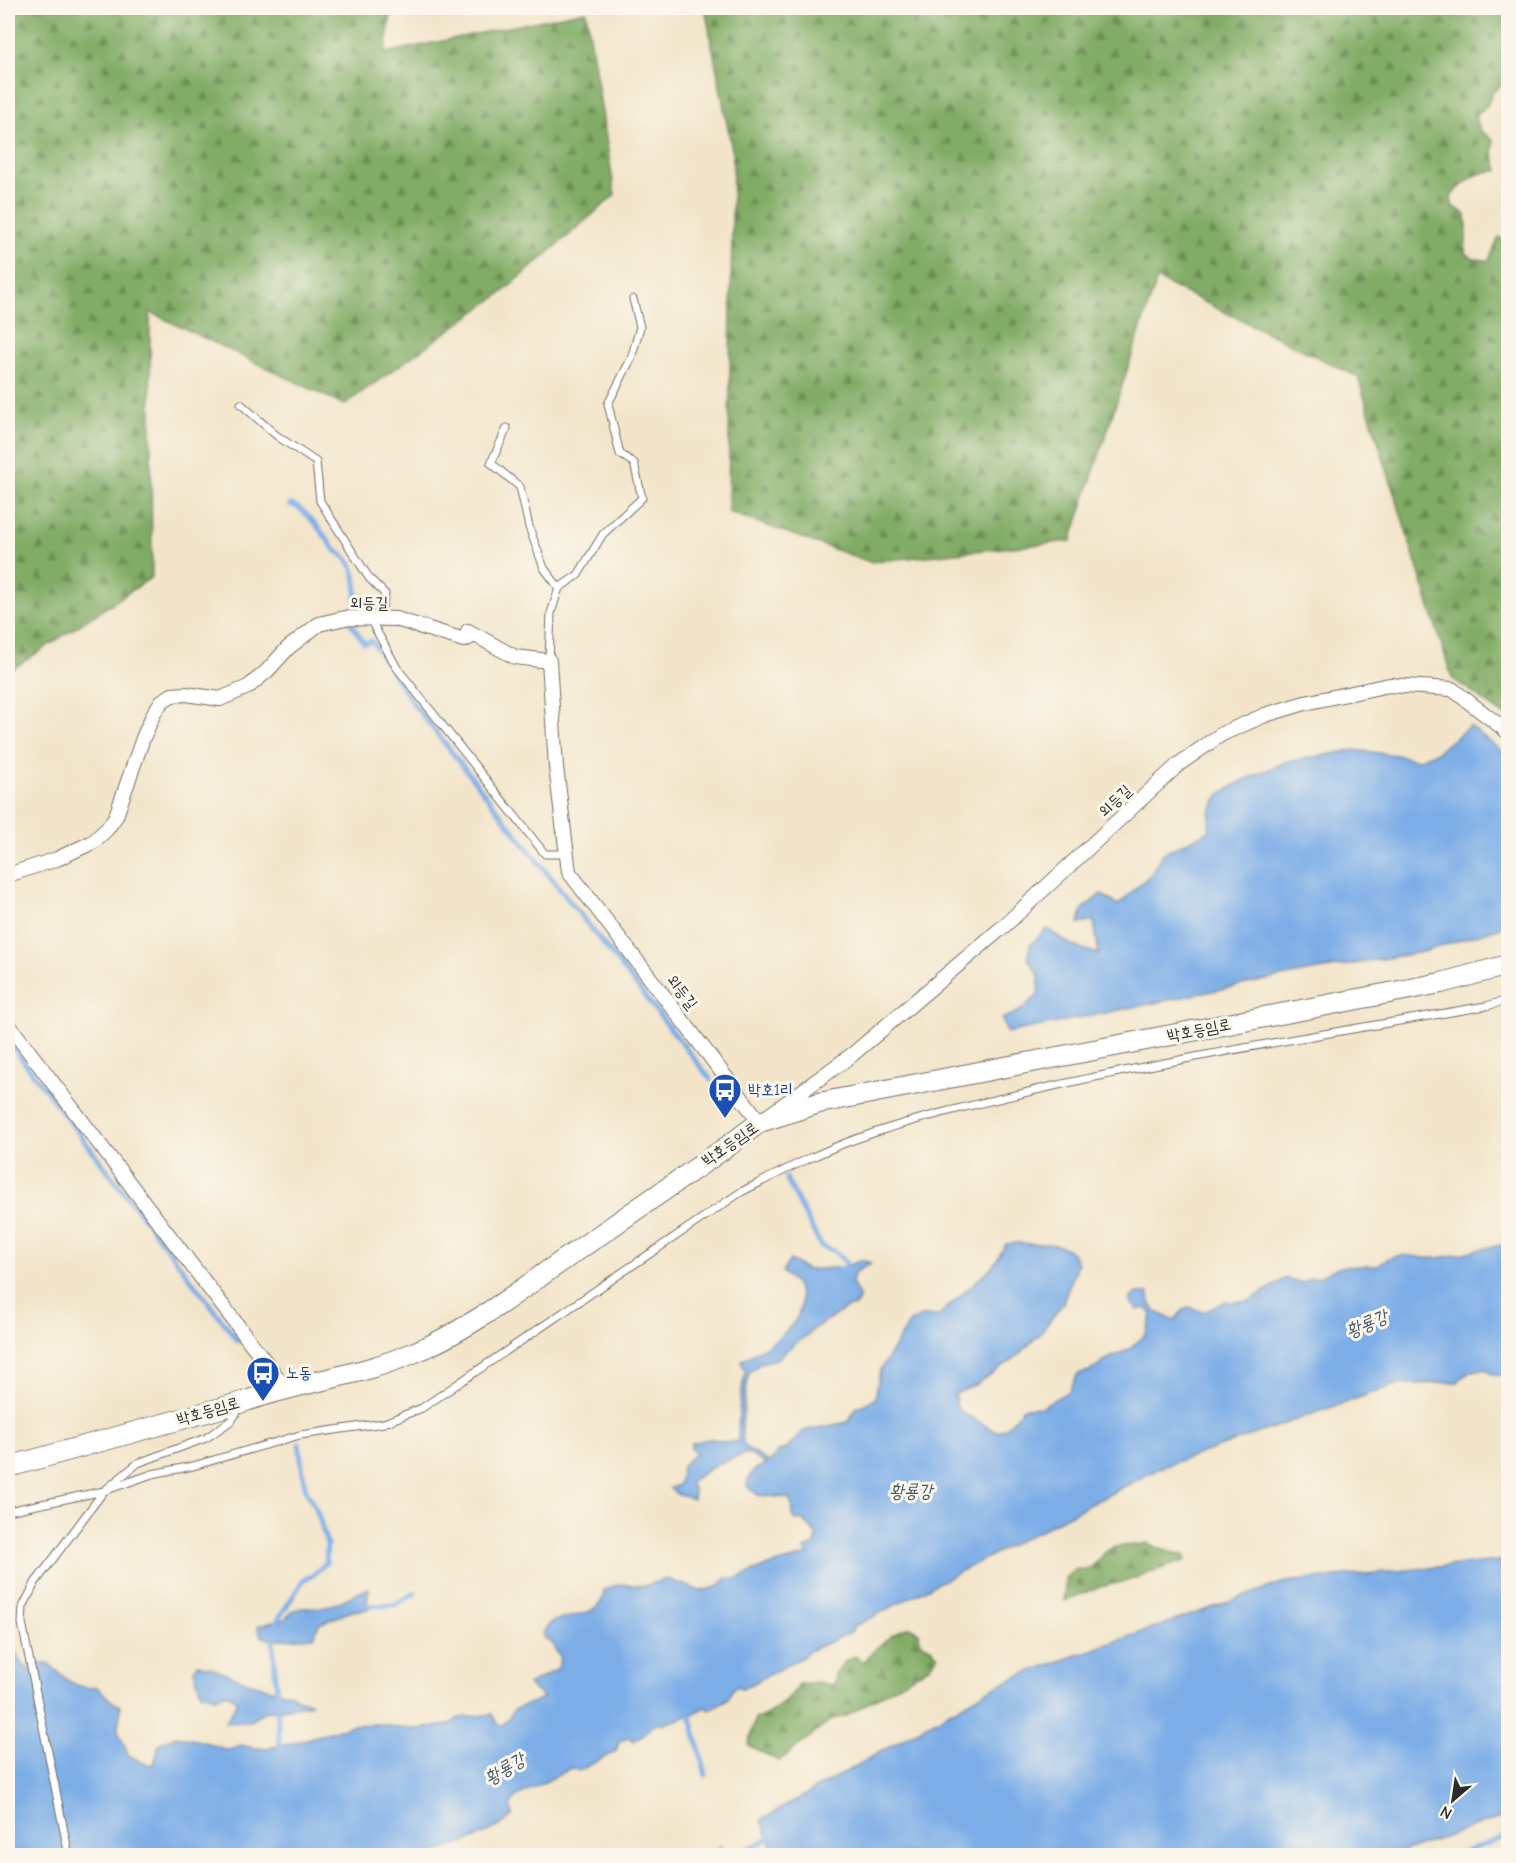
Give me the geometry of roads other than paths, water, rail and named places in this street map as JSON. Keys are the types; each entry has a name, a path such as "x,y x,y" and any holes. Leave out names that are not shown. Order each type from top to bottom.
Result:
{"street":[{"name":"외등길","path":"8,875 57,859 93,842 107,829 116,816 143,738 162,701 172,694 220,699 248,687 267,671 288,648 319,624 345,618 396,620 464,640 469,638 468,631 515,657 549,661 556,766 569,872 760,1122 861,1046 1004,926 1179,764 1222,734 1265,715 1305,703 1389,685 1452,689 1509,732"},
{"name":"박호등임로","path":"8,1467 286,1389 373,1369 415,1353 458,1332 760,1122 819,1103 1441,983 1509,965"},
{"path":"8,1024 286,1389"}],"lane":[{"path":"549,661 551,613 559,588 578,575 603,534 642,498 634,463 620,453 608,404 631,359 640,327 633,299"},
{"path":"240,404 277,436 316,462 320,501 369,578 385,594 375,619 398,668 545,854 566,854"},
{"path":"507,428 491,463 520,487 529,527 544,568 559,588"},
{"path":"8,1511 104,1491 152,1474 193,1466 300,1435 384,1423 422,1408 741,1192 855,1139 951,1111 1135,1068 1509,1000"},
{"path":"69,1856 22,1623 23,1607 35,1583 104,1491 138,1463 206,1438 232,1420 243,1402"}],"water":[{"path":"1470,726 1508,756 1508,925 1422,952 1301,973 1007,1033 1002,1019 1020,1011 1038,995 1039,975 1028,958 1030,945 1047,929 1075,947 1099,954 1094,921 1079,924 1082,910 1101,894 1118,905 1151,874 1162,854 1209,831 1210,812 1219,795 1242,781 1286,762 1354,750 1417,760 1437,752"},
{"name":"황룡강","path":"1006,1244 1061,1246 1074,1255 1078,1264 1062,1305 1038,1336 1015,1358 975,1385 955,1394 956,1406 961,1412 997,1432 1007,1428 1023,1408 1041,1407 1069,1391 1078,1374 1090,1371 1104,1361 1131,1348 1146,1334 1152,1316 1145,1308 1137,1310 1131,1302 1131,1298 1136,1293 1149,1293 1153,1308 1175,1320 1183,1310 1190,1307 1206,1311 1225,1302 1249,1301 1286,1278 1303,1283 1310,1278 1320,1277 1329,1271 1345,1266 1377,1266 1385,1260 1400,1255 1439,1258 1508,1244 1508,1378 1506,1375 1493,1375 1485,1369 1470,1372 1458,1382 1395,1385 1162,1467 855,1626 850,1633 811,1650 803,1657 742,1689 738,1686 733,1689 729,1698 710,1710 705,1707 691,1715 662,1725 658,1722 633,1741 629,1738 619,1741 616,1751 579,1771 572,1768 515,1797 510,1807 513,1815 504,1823 469,1841 444,1850 420,1856 10,1855 8,1853 8,1637 21,1663 29,1670 39,1664 50,1664 71,1682 83,1687 97,1687 120,1706 118,1731 128,1755 141,1762 154,1765 159,1744 176,1736 205,1742 227,1750 242,1745 266,1748 290,1744 353,1725 380,1724 420,1729 449,1725 459,1718 492,1714 497,1724 503,1725 515,1709 544,1698 528,1685 558,1669 560,1657 552,1644 544,1637 546,1628 553,1622 593,1610 603,1599 604,1590 618,1584 644,1586 667,1579 701,1591 717,1587 727,1578 736,1579 764,1567 808,1555 805,1549 815,1545 817,1536 803,1519 796,1521 792,1516 793,1509 789,1498 758,1495 747,1486 753,1472 766,1464 747,1453 714,1466 689,1482 694,1490 693,1499 676,1494 670,1488 679,1485 682,1466 696,1453 691,1448 691,1443 710,1439 738,1441 739,1409 745,1371 741,1361 786,1332 800,1311 801,1298 796,1285 782,1272 790,1260 807,1270 845,1267 861,1260 871,1263 854,1273 852,1283 860,1298 855,1306 847,1308 813,1329 777,1359 763,1362 749,1372 742,1421 742,1439 746,1448 769,1462 778,1451 787,1449 803,1431 848,1422 856,1408 875,1399 880,1370 910,1322 921,1316 938,1316 993,1266"},
{"path":"1508,1560 1508,1815 1391,1856 776,1855 761,1820 994,1687 1023,1674 1285,1582"},
{"path":"369,1588 367,1604 369,1609 352,1611 319,1624 314,1637 272,1640 261,1636 258,1626 285,1619 292,1611 302,1608 317,1608 335,1604"},
{"path":"197,1664 276,1691 290,1693 298,1699 313,1704 263,1712 249,1722 225,1723 238,1701 227,1693 215,1697 201,1693 194,1670"}],"waterway":[{"path":"290,505 302,510 336,551 349,562 356,585 355,612"},
{"path":"351,623 364,643 372,641 412,702 711,1080"},
{"path":"8,1041 238,1341"},
{"path":"786,1178 821,1246 834,1251 847,1263 841,1273"},
{"path":"277,1696 272,1629 304,1579 312,1576 326,1563 327,1544 318,1514 305,1488 299,1444"},
{"path":"363,1606 394,1605 415,1593"},
{"path":"277,1705 280,1750"},
{"path":"689,1710 706,1775"},
{"path":"1453,1856 1508,1836"},
{"path":"731,1856 773,1837"},
{"path":"720,1847 720,1856"}],"place":[{"name":"박호1리","path":"725,1119"},
{"name":"노동","path":"263,1402"}]}
